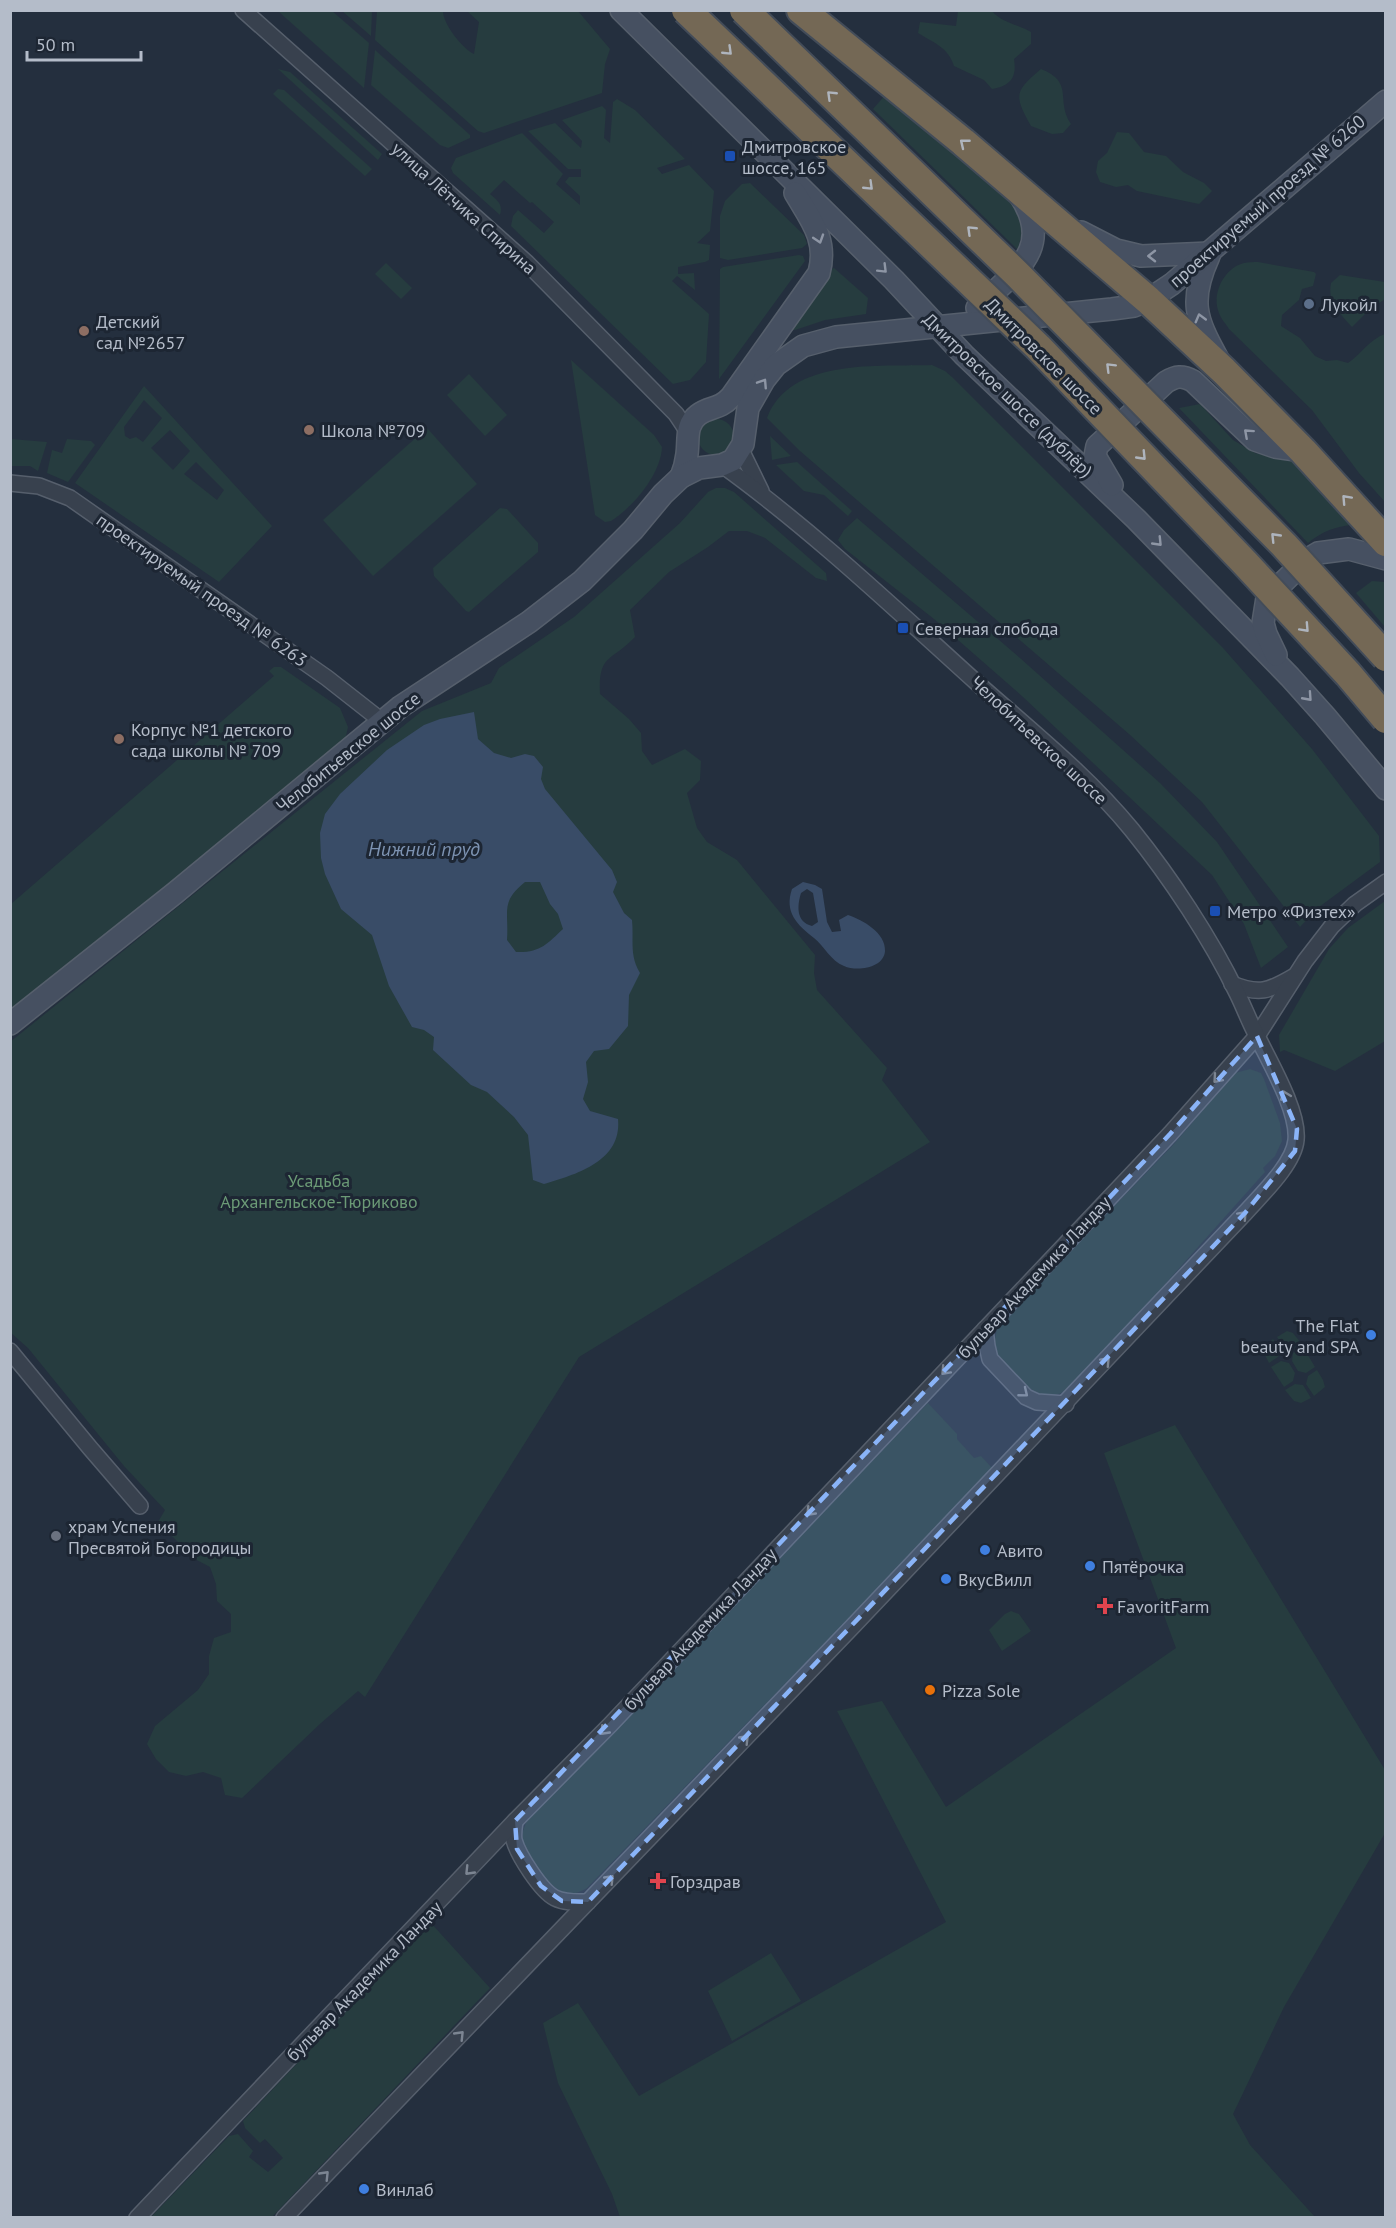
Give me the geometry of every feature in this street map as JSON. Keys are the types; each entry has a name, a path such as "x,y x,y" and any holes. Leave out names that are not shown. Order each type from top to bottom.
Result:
{"highway":[{"name":"Дмитровское шоссе","path":"686,10 1038,347 1245,563 1348,674 1386,719"},
{"path":"744,10 1018,275 1284,545 1386,657"},
{"path":"801,10 1009,180 1148,300 1224,371 1386,543"}],"street":[{"name":"улица Лётчика Спирина","path":"243,10 527,263 676,414 697,425"},
{"name":"Дмитровское шоссе (дублёр)","path":"621,10 894,280 936,326 1136,519 1290,677 1386,789"},
{"name":"проектируемый проезд № 6260","path":"936,326 1112,309 1134,306 1148,300 1210,253 1386,101"},
{"path":"681,477 697,425 730,397 819,273 823,258 822,246 816,230 782,169"},
{"path":"962,323 1023,263 1032,249 1034,238 1027,206 1009,180"},
{"path":"1055,219 1116,250 1141,256 1210,253 1200,276 1196,297 1199,320 1224,371"},
{"path":"742,444 748,408 764,380 776,365 803,346 836,337 936,326"},
{"path":"1136,519 1108,480 1095,456 1097,446 1166,382 1176,377 1185,377 1193,381 1255,440 1275,447 1302,452"},
{"name":"Челобитьевское шоссе","path":"762,494 742,444 742,426 736,417 726,411 697,425 692,452 698,460 717,465 762,494 877,592 1107,802 1134,832 1180,897 1232,984 1257,1036"},
{"name":"Челобитьевское шоссе","path":"10,1024 400,707 529,622 582,581 681,477 699,468 733,460 742,444"},
{"name":"проектируемый проезд № 6263","path":"10,483 39,486 70,498 327,678 383,722"},
{"path":"1290,677 1266,634 1263,616 1267,598 1306,560 1318,554 1349,549 1386,559"},
{"name":"бульвар Академика Ландау","path":"137,2217 515,1821 610,1725 1170,1134 1257,1036 1305,961 1332,926 1355,904 1386,882"},
{"path":"1232,984 1248,990 1264,991 1271,990 1297,975"},
{"path":"284,2217 1066,1404 1270,1184 1295,1151 1297,1129 1275,1071 1257,1036"},
{"path":"985,1329 990,1359 1026,1397 1037,1402 1066,1404"},
{"path":"10,1351 140,1506"},
{"path":"515,1821 513,1832 517,1849 541,1886 552,1897 562,1901 588,1902"}],"highlighted area":[{"path":"1257,1036 1297,1129 1295,1151 1245,1213 588,1902 562,1901 541,1886 517,1849 515,1821 1170,1134"}],"green space":[{"path":"278,11 332,11 369,43 364,88"},
{"path":"342,11 372,11 371,36"},
{"path":"377,11 443,11 446,22 454,35 464,47 474,54 479,22 467,11 578,11 610,49 605,64 602,93 484,133 478,131 375,40"},
{"path":"958,11 992,11 1005,21 1031,32 1031,44 1014,59 1013,76 1004,86 992,89 984,80 954,66 944,50 918,33 920,22 956,26"},
{"path":"375,50 470,135 470,138 448,148 440,145 371,85"},
{"path":"278,69 290,72 382,154 378,160"},
{"path":"1041,69 1051,74 1061,86 1064,108 1071,124 1063,133 1052,134 1031,126 1022,107 1021,89"},
{"path":"278,89 284,90 372,169 365,176 273,94"},
{"path":"887,93 1013,201 1023,227 1018,250 873,109"},
{"path":"617,99 635,110 685,159 657,168 662,174 689,165 714,191 710,231 697,243 710,245 709,260 678,267 678,274 694,273 695,290 677,276 672,281 709,314 706,362 690,380 673,384 511,226 513,216 518,210 544,233 554,222 504,180 490,194 500,205 500,215 453,173 451,168 456,158 522,133 563,174 556,184 580,205 580,196 565,182 569,177 581,177 581,169 568,169 528,131 555,123 581,148 582,141 562,120 602,106 606,110 604,138 610,143 613,102"},
{"path":"1117,132 1129,133 1144,152 1166,156 1183,172 1204,183 1212,191 1199,204 1137,191 1128,185 1116,187 1100,182 1096,172 1098,161 1107,153"},
{"path":"750,183 804,235 807,244 802,248 728,260 720,258 720,216 725,201 742,184"},
{"path":"803,256 805,261 719,379 720,269"},
{"path":"1258,262 1316,274 1313,286 1302,289 1299,300 1282,315 1281,326 1300,338 1315,356 1326,361 1337,360 1348,363 1375,339 1385,334 1385,502 1359,473 1312,410 1229,329 1221,317 1217,298 1225,276 1237,266"},
{"path":"386,263 412,288 401,299 375,274"},
{"path":"834,268 868,298 866,314 825,320 795,330 786,329 827,272"},
{"path":"1340,275 1385,282 1385,299 1369,310 1352,327 1339,312 1331,296 1331,283"},
{"path":"571,360 654,435 662,447 657,468 651,479 637,499 611,521 605,522 595,515"},
{"path":"932,365 952,377 1223,648 1312,749 1379,836 1380,862 1319,907 1300,927 1202,802 1129,734 800,451 767,418 779,398 795,384 816,375 839,369"},
{"path":"469,374 507,415 485,436 447,395"},
{"path":"144,386 272,526 219,582 75,483","holes":["144,400 162,418 143,442 136,437 130,439 125,436 124,427","170,430 190,451 173,470 151,448","196,462 224,490 217,500 184,474"]},
{"path":"1200,404 1233,440 1255,453 1294,462 1352,525 1329,530 1308,543 1179,408"},
{"path":"716,419 729,424 734,437 729,450 716,455 703,450 698,437 703,424"},
{"path":"427,428 477,484 373,576 323,520"},
{"path":"770,436 791,456 772,460"},
{"path":"11,439 47,442 38,471 30,466 11,466"},
{"path":"67,439 91,441 95,445 68,482 47,473 52,450 62,453"},
{"path":"797,462 852,511 848,516 824,495 804,491 776,465"},
{"name":"Усадьба Архангельское-Тюриково","path":"716,488 725,488 734,492 826,573 827,581 816,578 765,538 747,531 729,531 669,572 630,610 635,637 604,665 601,672 600,694 629,719 641,733 642,751 652,765 685,749 701,761 700,780 687,793 697,828 707,842 737,860 815,955 814,973 817,990 887,1068 882,1080 930,1142 579,1357 365,1697 358,1691 242,1798 225,1795 221,1778 203,1772 186,1776 169,1772 156,1759 147,1744 155,1726 198,1690 209,1674 209,1656 214,1638 231,1632 231,1614 217,1601 216,1584 210,1567 195,1559 158,1522 165,1510 124,1466 28,1348 11,1333 10,1042 422,711 491,683 499,668 574,617 680,523 708,492"},
{"path":"500,508 507,509 538,543 538,552 469,612 434,576 433,568"},
{"path":"857,518 1020,658 1160,783 1217,842 1288,947 1261,968 1244,924 1212,875 1023,697 934,619 845,549 838,540 844,530"},
{"path":"1372,581 1385,582 1385,627 1356,593"},
{"path":"274,667 281,667 340,708 348,727 345,740 272,802 11,1011 11,904 274,676 269,671"},
{"path":"1385,901 1385,1041 1335,1071 1284,1050 1280,1052 1279,1035 1329,949 1348,928"},
{"path":"1250,1069 1261,1073 1280,1123 1282,1141 1275,1156 1263,1168 1265,1172 1125,1329 1066,1391 1046,1396 1031,1389 1009,1370 999,1357 995,1345 997,1328 1174,1144 1235,1073"},
{"path":"1287,1331 1293,1333 1301,1343 1291,1350 1284,1348 1277,1337"},
{"path":"1273,1339 1281,1350 1278,1357 1269,1363 1262,1349"},
{"path":"1303,1347 1315,1367 1306,1373 1298,1371 1292,1361 1293,1353"},
{"path":"1281,1361 1289,1363 1295,1373 1293,1381 1284,1387 1271,1367"},
{"path":"1317,1370 1325,1387 1314,1396 1306,1384 1308,1376"},
{"path":"1295,1384 1303,1385 1311,1398 1301,1403 1294,1401 1285,1390"},
{"path":"928,1403 957,1434 957,1439 974,1458 981,1456 993,1469 587,1888 568,1894 559,1890 540,1872 525,1849 522,1837 527,1820"},
{"path":"1175,1425 1385,1770 1385,1833 1284,2007 1233,2114 1250,2145 1315,2217 620,2217 612,2194 558,2083 543,2023 578,2003 639,2096 946,1922 837,1711 882,1701 946,1807 1176,1648 1104,1453"},
{"path":"1011,1611 1019,1614 1031,1631 1002,1651 989,1630"},
{"path":"430,1922 490,1988 272,2217 151,2217 229,2136 238,2134 253,2151 249,2157 268,2172 283,2158 265,2139 260,2143 245,2128 243,2121"},
{"path":"771,1953 801,2001 732,2041 708,1991"}],"water":[{"name":"Нижний пруд","path":"474,712 478,739 494,753 511,758 525,754 534,756 543,767 541,779 545,789 612,870 617,882 613,892 624,913 632,920 633,954 640,973 629,995 628,1026 609,1049 594,1051 586,1062 588,1082 583,1099 590,1111 618,1119 613,1145 595,1164 570,1176 544,1184 533,1180 528,1135 514,1117 487,1092 471,1085 433,1050 434,1037 424,1030 412,1027 389,986 372,935 341,909 325,874 321,858 320,833 325,814 340,794 387,750 424,725","holes":["525,882 540,882 550,904 558,914 563,929 537,949 516,952 507,940 509,901"]},
{"path":"803,882 822,889 827,922 832,932 841,931 839,920 848,915 873,928 884,944 885,951 880,961 869,967 856,969 835,961 818,941 797,923 790,905 792,889","holes":["807,889 813,893 818,922 812,926 800,917 799,903 801,893"]}],"place":[{"name":"Дмитровское шоссе, 165","path":"730,156"},
{"name":"Лукойл","path":"1309,304"},
{"name":"Детский сад №2657","path":"84,331"},
{"name":"Школа №709","path":"309,430"},
{"name":"Северная слобода","path":"903,628"},
{"name":"Корпус №1 детского сада школы № 709","path":"119,739"},
{"name":"Метро «Физтех»","path":"1215,911"},
{"name":"The Flat beauty and SPA","path":"1371,1335"},
{"name":"храм Успения Пресвятой Богородицы","path":"56,1536"},
{"name":"Авито","path":"985,1550"},
{"name":"Пятёрочка","path":"1090,1566"},
{"name":"ВкусВилл","path":"946,1579"},
{"name":"FavoritFarm","path":"1105,1606"},
{"name":"Pizza Sole","path":"930,1690"},
{"name":"Горздрав","path":"658,1881"},
{"name":"Винлаб","path":"364,2189"}]}
